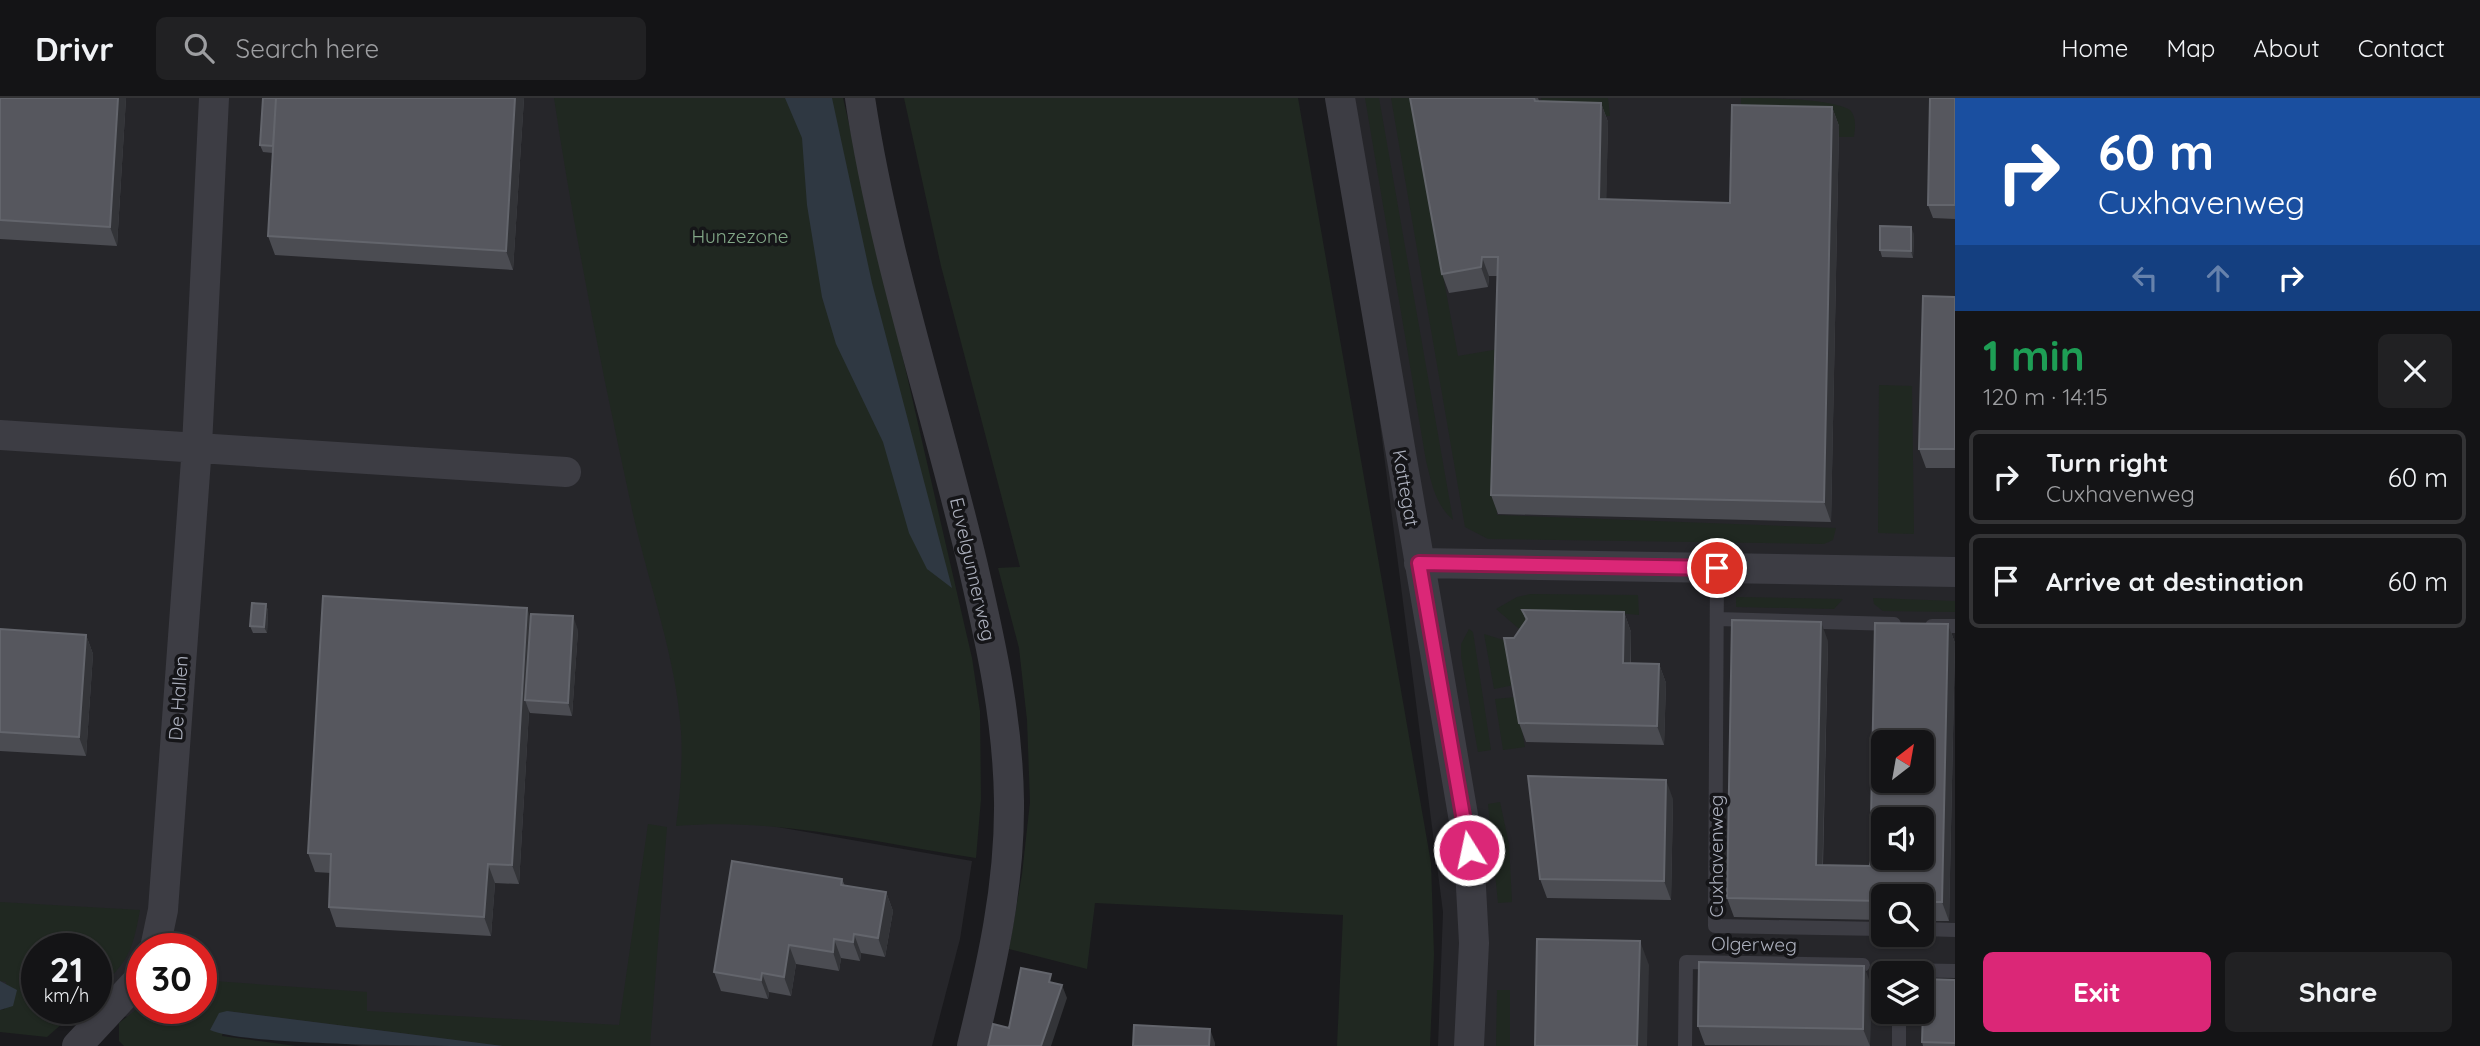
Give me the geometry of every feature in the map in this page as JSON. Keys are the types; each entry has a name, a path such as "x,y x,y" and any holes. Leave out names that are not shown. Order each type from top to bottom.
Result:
{"street":[{"name":"De Hallen","path":"158,933 163,911 197,446 214,98"},
{"name":"Euvelgunnerweg","path":"860,98 874,176 951,474 999,678 1009,800 1006,884 995,953 972,1046"},
{"name":"Kattegat","path":"1340,98 1469,850 1474,943 1469,1046"},
{"path":"0,435 566,472"},
{"path":"1419,563 1955,572"},
{"path":"77,1046 126,993"}],"lane":[{"name":"Cuxhavenweg","path":"1717,568 1715,926 1871,929"},
{"path":"1717,619 1955,626"},
{"path":"1934,929 1955,930"},
{"name":"Olgerweg","path":"1685,1046 1686,962 1863,965"},
{"path":"1934,971 1955,971"},
{"path":"1899,1024 1899,1046"}],"shaded area":[{"path":"0,98 568,98 680,672 686,811 972,861 960,939 932,1046 362,1046 185,1024 217,1024 217,933 126,933 126,1017 112,1015 112,933 21,933 21,1004 0,1001"},
{"path":"785,98 832,98 872,283 952,588 927,569 909,533 883,442 836,344 822,297 807,205 802,138"},
{"path":"1338,98 1955,98 1955,1046 1438,1046 1443,912"},
{"path":"0,981 17,990 13,1006 0,1010"},
{"path":"227,1011 503,1046 396,1045 262,1039 210,1030 213,1024 217,1024 219,1013"}],"green space":[{"name":"Hunzezone","path":"554,98 843,98 972,658 980,711 981,799 976,858 789,828 714,824 676,826 682,743 674,676 633,514 611,410 580,255"},
{"path":"904,98 1298,98 1431,863 1434,955 1430,1046 1337,1046 1343,915 1095,903 1087,969 1009,949 1022,874 1030,802 1027,720 1019,648 998,568 1020,567 941,266"},
{"path":"1365,98 1379,98 1453,520 1438,500 1426,461"},
{"path":"1391,98 1410,98 1458,356 1499,349 1497,515 1836,528 1833,540 1824,544 1488,539 1465,527"},
{"path":"1541,98 1608,98 1610,116 1544,115"},
{"path":"1741,98 1798,100 1841,106 1850,110 1854,116 1854,137 1839,137 1839,126 1741,124"},
{"path":"1879,385 1912,386 1914,534 1878,533"},
{"path":"1530,594 1638,595 1639,615 1608,612 1524,633 1496,609 1517,597"},
{"path":"1736,597 1843,599 1834,609 1736,607"},
{"path":"1873,598 1955,601 1955,612 1883,611 1874,604"},
{"path":"1469,629 1473,632 1491,750 1478,752 1461,656 1461,644"},
{"path":"1484,634 1513,643 1514,685 1494,689"},
{"path":"1516,697 1525,747 1503,750 1495,699"},
{"path":"1500,802 1509,844 1512,902 1498,903 1488,804"},
{"path":"648,824 667,827 650,1046 503,1046 227,1011 222,1036 296,1046 124,1046 119,1041 119,1023 126,1018 126,1024 217,1024 217,981 367,992 367,1011 619,1025"},
{"path":"0,902 140,910 135,933 126,933 126,958 112,975 112,933 21,933 21,1024 62,1024 47,1037 0,1032 0,1010 5,1009 6,982 0,981"},
{"path":"1497,990 1510,990 1510,1046 1496,1046"}],"building":[{"path":"0,98 118,98 110,227 0,220"},
{"path":"263,98 276,98 273,146 260,145"},
{"path":"276,98 515,98 506,251 268,236"},
{"path":"1410,98 1534,98 1535,101 1601,103 1599,199 1730,203 1732,105 1832,107 1824,502 1491,495 1498,257 1482,257 1481,267 1442,274"},
{"path":"1930,98 1955,98 1955,205 1928,205"},
{"path":"1880,226 1911,227 1911,251 1880,250"},
{"path":"1923,296 1955,297 1955,449 1919,449"},
{"path":"323,596 527,608 512,865 488,864 484,917 329,907 331,854 308,853"},
{"path":"252,603 266,604 264,627 250,626"},
{"path":"1522,610 1624,612 1623,663 1659,664 1657,726 1519,723 1504,638 1514,638 1527,619"},
{"path":"531,614 573,616 568,703 525,700"},
{"path":"1732,620 1821,622 1816,865 1870,866 1871,817 1871,870 1934,870 1934,807 1871,807 1872,793 1934,793 1934,730 1873,730 1875,623 1948,624 1942,902 1934,902 1934,884 1871,884 1871,901 1727,898"},
{"path":"0,629 86,635 79,737 0,732"},
{"path":"1528,776 1666,780 1664,881 1540,879"},
{"path":"732,861 842,879 841,885 886,892 878,938 854,934 853,942 834,939 833,952 789,945 784,977 762,973 761,980 714,972"},
{"path":"1537,939 1640,941 1637,1046 1535,1046"},
{"path":"1699,962 1864,966 1863,1029 1698,1026"},
{"path":"1021,968 1051,974 1049,982 1062,985 1041,1046 988,1046 993,1024 1009,1028"},
{"path":"1934,979 1955,980 1955,1043 1922,1042 1923,1024 1934,1024"},
{"path":"1134,1025 1210,1029 1209,1046 1133,1046"}],"route":[{"path":"1469,850 1419,563 1717,568"}]}
